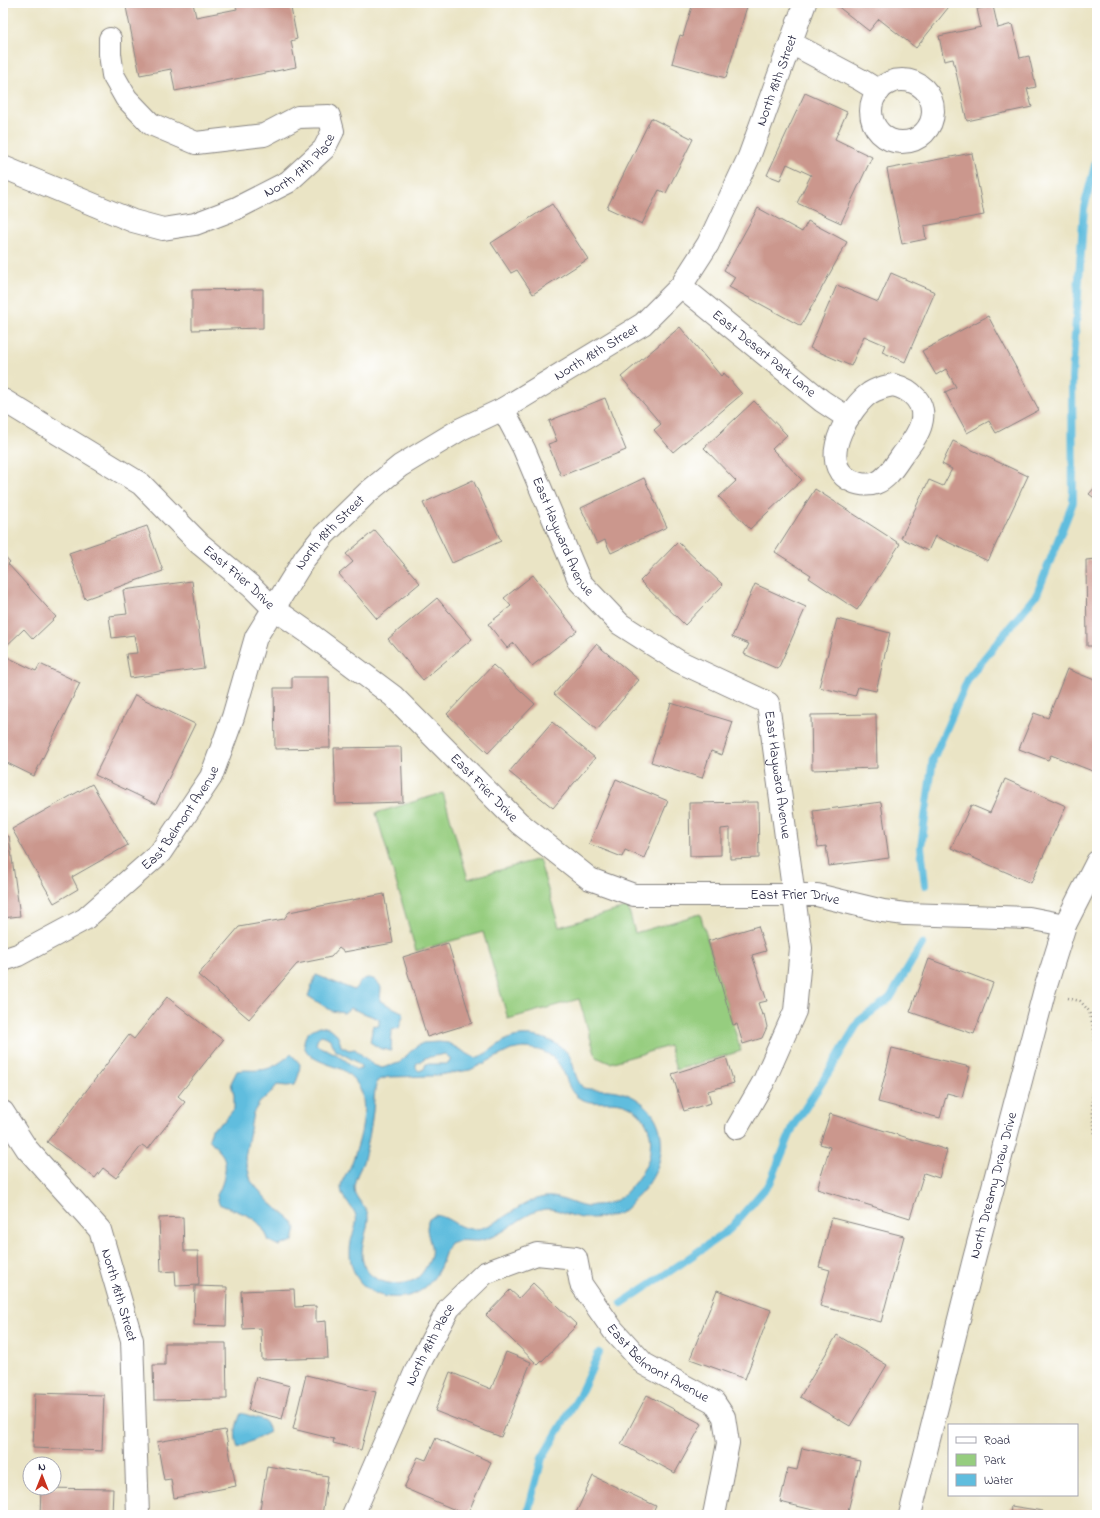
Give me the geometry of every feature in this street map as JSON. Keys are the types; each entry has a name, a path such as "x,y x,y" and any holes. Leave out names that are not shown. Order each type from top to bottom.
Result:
{"street":[{"name":"North 18th Street","path":"273,608 304,558 324,535 367,493 400,466 462,429 503,409 643,324 681,286 708,244 749,157 805,3"},
{"name":"North 17th Place","path":"3,167 133,221 163,229 202,222 237,208 288,182 324,149 333,131 329,116 298,117 264,135 196,143 150,124 126,98 113,75 110,54 110,38"},
{"path":"791,43 879,91"},
{"name":"East Desert Park Lane","path":"681,286 822,401 848,418"},
{"path":"893,385 911,392 919,402 922,414 922,423 918,433 886,477 875,483 862,484 845,477 835,461 835,448 848,418 862,400 870,394 882,387 893,385"},
{"name":"East Frier Drive","path":"5,396 141,484 200,544 252,587 273,608 393,696 519,823 590,879 634,895 817,895 883,911 905,914 1029,918 1065,925"},
{"name":"East Hayward Avenue","path":"503,409 524,449 580,582 620,624 678,661 768,703 801,948 795,1011 764,1081 737,1128"},
{"name":"East Belmont Avenue","path":"3,960 18,955 85,919 160,853 211,777 233,717 256,637 273,608"},
{"name":"North Dreamy Draw Drive","path":"910,1515 971,1270 1045,989 1065,925 1097,862"},
{"name":"North 18th Street","path":"3,1112 27,1149 100,1230 132,1340 138,1515"},
{"name":"North 18th Place","path":"353,1515 418,1366 449,1308 485,1273 537,1254 576,1258"},
{"name":"East Belmont Avenue","path":"576,1258 581,1284 613,1330 644,1364 714,1402 724,1417 728,1443 714,1515"}],"path":[{"path":"1045,989 1080,1001 1089,1011 1096,1034 1092,1106 1097,1156"}],"green space":[{"path":"443,793 468,879 539,859 559,927 628,907 635,933 700,914 741,1051 676,1070 669,1046 610,1063 596,1057 579,999 508,1019 483,932 416,951 376,813"}],"water":[{"path":"316,975 354,990 360,982 368,978 378,982 381,988 380,1001 404,1013 399,1028 392,1030 391,1051 379,1048 370,1042 373,1025 379,1026 379,1019 350,1008 344,1013 332,1011 308,996"},
{"path":"320,1026 332,1030 338,1037 341,1046 349,1050 355,1049 373,1065 382,1068 399,1063 415,1047 423,1043 448,1043 475,1058 483,1055 511,1038 529,1036 547,1040 556,1044 569,1055 577,1079 583,1088 610,1090 629,1095 644,1104 650,1111 659,1127 661,1137 660,1156 655,1173 651,1181 639,1195 625,1210 618,1214 603,1217 583,1218 550,1209 531,1213 494,1236 479,1241 460,1241 450,1243 437,1273 428,1285 417,1293 404,1297 379,1295 363,1285 353,1270 350,1252 356,1216 353,1209 345,1200 341,1187 342,1181 354,1157 363,1124 364,1107 361,1090 353,1079 343,1070 319,1060 308,1053 304,1042 306,1036 310,1031","holes":["321,1035 332,1042 335,1050 355,1061 361,1066 361,1069 356,1070 341,1057 318,1046 316,1044","523,1048 531,1049 550,1055 563,1070 573,1093 581,1099 593,1102 625,1104 636,1110 647,1124 651,1142 650,1156 643,1171 624,1194 615,1201 607,1204 584,1206 559,1198 544,1197 526,1204 492,1224 476,1229 464,1228 446,1218 435,1215 428,1220 427,1229 431,1248 430,1259 417,1279 400,1284 393,1284 378,1280 367,1271 362,1259 362,1248 368,1215 367,1211 356,1197 354,1188 368,1143 377,1081 388,1077 432,1076 470,1070 511,1050","445,1054 451,1059 448,1064 426,1064 424,1069 419,1071 416,1068 416,1064 425,1058"]},
{"path":"291,1054 300,1064 299,1074 295,1085 277,1085 270,1094 260,1102 253,1113 245,1158 251,1181 269,1202 292,1221 296,1228 293,1241 279,1246 269,1241 265,1232 255,1220 249,1216 219,1204 217,1195 225,1174 225,1162 224,1157 209,1139 212,1129 224,1121 234,1109 234,1095 231,1083 237,1071 260,1070 273,1067"},
{"path":"241,1413 264,1420 270,1432 238,1448 236,1444 236,1430"}],"building":[{"path":"149,3 193,3 196,17 237,9 236,5 245,3 290,3 297,39 291,41 296,67 175,91 171,69 140,75 126,7"},
{"path":"693,3 748,3 726,78 672,63 680,35 683,36"},
{"path":"838,3 952,3 916,48 879,19 869,31 836,5"},
{"path":"993,6 998,28 1012,24 1020,58 1029,56 1036,87 1027,89 1032,107 967,121 953,59 944,61 939,36 981,27 977,9"},
{"path":"805,93 847,112 835,139 872,157 841,223 797,203 811,175 787,164 780,180 767,175"},
{"path":"651,118 693,139 666,193 659,190 642,224 607,208"},
{"path":"972,153 984,215 924,226 926,239 902,244 887,169"},
{"path":"552,204 588,259 533,294 517,270 511,273 491,243"},
{"path":"758,208 802,232 808,221 847,242 801,326 729,287 735,277 724,270"},
{"path":"891,273 935,292 905,362 882,352 885,345 864,336 851,366 810,348 837,285 878,302"},
{"path":"263,289 263,328 192,330 192,290"},
{"path":"988,316 1039,410 996,433 989,421 967,433 945,392 956,387 946,369 936,375 922,351"},
{"path":"680,327 721,376 724,373 742,394 673,452 654,430 661,424 621,377"},
{"path":"605,398 626,450 561,476 548,444 557,441 549,421"},
{"path":"754,401 787,435 772,449 802,480 750,529 719,497 736,481 704,448"},
{"path":"953,441 1028,476 988,561 935,536 928,551 901,538 929,480 943,486 952,469 942,464"},
{"path":"644,478 667,527 611,553 605,540 597,544 581,508"},
{"path":"473,480 501,541 452,563 423,503"},
{"path":"1097,485 1097,500 1089,494"},
{"path":"815,489 900,544 857,610 809,578 811,575 775,552"},
{"path":"147,526 163,571 85,599 69,553"},
{"path":"375,530 420,583 377,619 339,574 353,562 346,554"},
{"path":"678,542 723,585 685,625 640,581"},
{"path":"3,554 10,562 8,564 56,617 33,639 24,629 3,649"},
{"path":"1097,559 1097,646 1087,646 1086,560"},
{"path":"533,575 577,631 532,666 514,643 507,648 488,624 511,606 504,598"},
{"path":"192,581 204,668 130,678 126,654 137,653 134,635 112,638 109,616 127,614 123,590"},
{"path":"755,584 806,607 778,669 744,654 749,644 732,637"},
{"path":"437,598 472,639 423,680 388,639"},
{"path":"837,619 890,633 876,691 858,687 855,696 819,687"},
{"path":"596,644 639,680 597,730 554,694"},
{"path":"5,656 36,671 40,664 80,683 34,776 3,761 3,660"},
{"path":"493,665 535,704 488,753 447,714"},
{"path":"1067,669 1097,681 1097,767 1095,772 1051,755 1048,760 1019,749 1034,713 1048,718"},
{"path":"292,677 329,677 330,748 275,749 274,688 292,688"},
{"path":"135,695 195,724 156,804 95,775"},
{"path":"671,703 733,722 722,755 711,751 702,778 651,762"},
{"path":"876,714 877,768 812,770 811,715"},
{"path":"552,722 595,758 553,808 509,772"},
{"path":"401,747 403,802 336,804 334,748"},
{"path":"616,779 668,801 644,858 625,850 622,857 589,844"},
{"path":"1005,779 1066,806 1031,883 951,848 971,805 990,813"},
{"path":"92,784 128,845 72,877 78,889 54,903 12,829"},
{"path":"758,802 759,858 730,859 730,828 721,829 721,855 690,856 689,803"},
{"path":"881,802 889,858 829,866 826,846 818,847 813,811"},
{"path":"9,836 20,916 3,918 3,837"},
{"path":"384,894 393,943 344,952 339,948 331,957 297,964 249,1019 198,975 239,927 284,919 289,912"},
{"path":"758,926 766,951 752,955 767,1001 758,1003 762,1015 764,1014 767,1027 762,1038 743,1044 737,1024 733,1025 708,941"},
{"path":"448,943 472,1023 427,1037 403,957"},
{"path":"929,959 993,983 974,1034 910,1012"},
{"path":"167,997 223,1040 178,1096 185,1102 148,1149 142,1145 116,1178 103,1168 95,1178 47,1142 129,1035 134,1039"},
{"path":"892,1048 970,1067 962,1097 947,1093 940,1118 878,1102"},
{"path":"726,1057 734,1083 708,1091 711,1103 684,1111 672,1074"},
{"path":"830,1114 947,1150 939,1178 924,1173 910,1218 817,1189 830,1147 820,1144"},
{"path":"183,1217 184,1251 198,1251 199,1285 176,1286 175,1271 161,1272 159,1218"},
{"path":"832,1218 904,1236 881,1322 820,1306 830,1270 819,1267"},
{"path":"533,1283 577,1325 538,1365 486,1315 510,1290 519,1298"},
{"path":"195,1286 227,1287 226,1326 194,1325"},
{"path":"294,1289 295,1307 316,1306 316,1322 326,1321 328,1358 262,1360 261,1328 243,1329 241,1291"},
{"path":"717,1290 771,1310 745,1379 690,1359"},
{"path":"837,1335 887,1365 850,1426 800,1397"},
{"path":"165,1343 226,1343 227,1399 154,1400 153,1365 165,1365"},
{"path":"506,1352 531,1362 501,1437 435,1411 450,1372 491,1389"},
{"path":"306,1375 376,1392 361,1450 333,1443 334,1439 293,1429"},
{"path":"256,1377 290,1386 282,1419 248,1410"},
{"path":"35,1393 104,1395 102,1451 33,1448"},
{"path":"647,1395 702,1424 675,1473 621,1444"},
{"path":"225,1430 236,1486 174,1498 171,1479 164,1480 157,1442"},
{"path":"436,1438 491,1462 467,1515 404,1488 418,1457 426,1460"},
{"path":"802,1448 860,1461 847,1515 834,1515 780,1502 788,1468 797,1470"},
{"path":"267,1466 328,1476 322,1515 259,1515"},
{"path":"593,1476 656,1506 652,1515 575,1515"},
{"path":"62,1488 113,1489 112,1515 40,1515 41,1496 62,1496"},
{"path":"1011,1506 1043,1511 1042,1515 1010,1515"},
{"path":"967,1511 987,1514 987,1515 966,1515"}],"waterway":[{"path":"925,885 921,847 933,759 969,677 1037,594 1073,502 1072,377 1084,208 1097,158"},
{"path":"622,1303 730,1229 770,1183 793,1127 859,1021 890,998 922,944"},
{"path":"527,1515 542,1458 578,1398 599,1353"}]}
